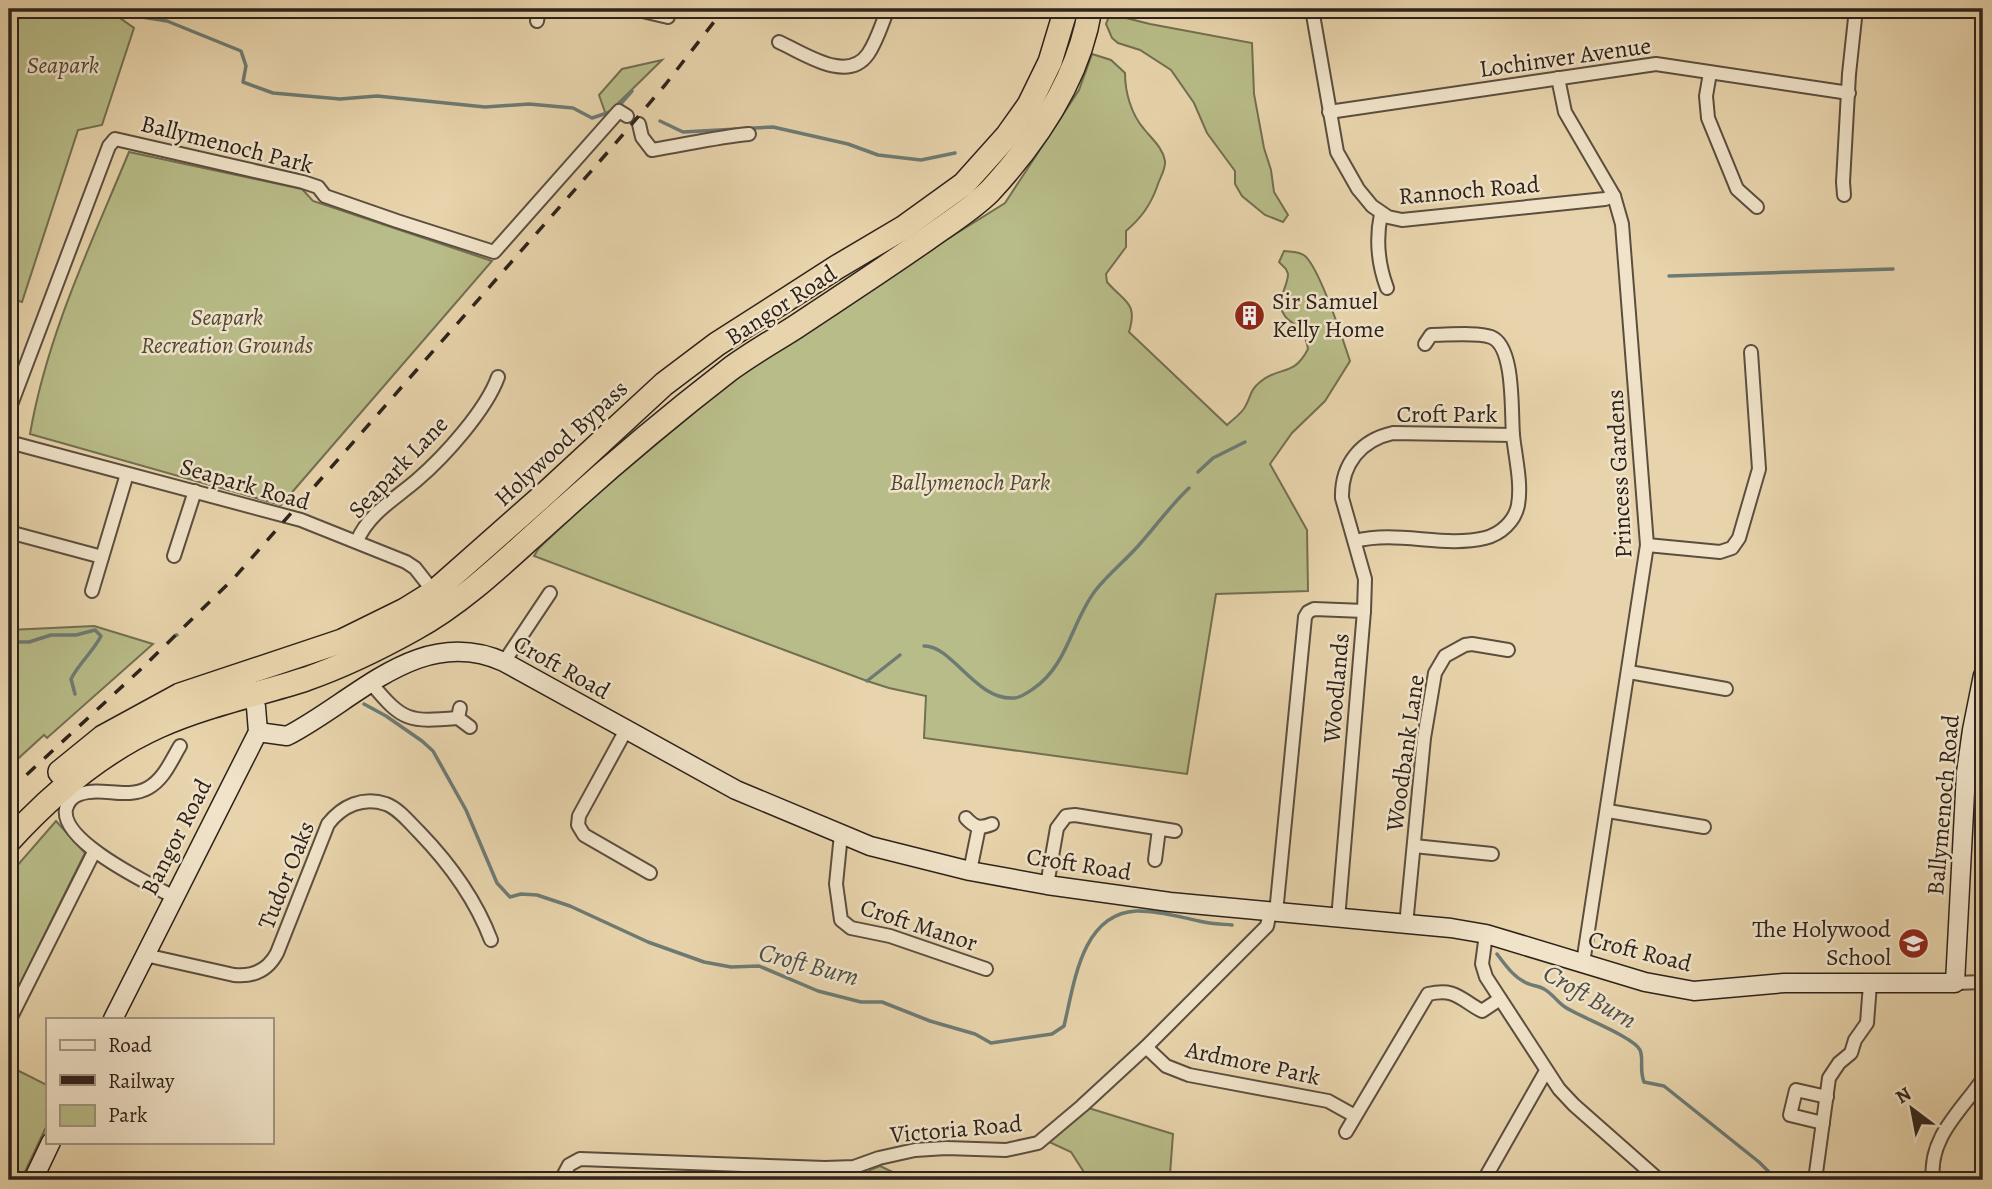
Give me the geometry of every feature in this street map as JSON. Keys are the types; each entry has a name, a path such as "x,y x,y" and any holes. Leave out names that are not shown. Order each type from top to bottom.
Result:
{"highway":[{"path":"1002,160 1050,62 1066,9"},
{"name":"Bangor Road","path":"440,600 733,367 881,271 987,194 1002,160 1044,125 1077,58 1090,9"},
{"path":"9,820 103,737 180,695 308,678 379,648 419,626 440,600"},
{"path":"9,841 86,770 125,744 156,727 204,708 247,684"}],"street":[{"path":"634,9 668,18"},
{"path":"779,42 833,66 851,66 869,53 888,9"},
{"name":"Rannoch Road","path":"1312,9 1334,143 1341,161 1358,189 1381,214 1402,220 1615,196"},
{"path":"1844,195 1843,168 1856,9"},
{"name":"Lochinver Avenue","path":"1329,112 1656,64 1849,93"},
{"path":"1710,73 1706,96 1708,118 1737,189 1757,207"},
{"name":"Princess Gardens","path":"1558,78 1565,112 1615,196 1622,224 1647,545 1583,962"},
{"name":"Ballymenoch Park","path":"9,410 109,146 115,139 303,182 318,187 325,196 494,252 619,111 627,116"},
{"path":"639,124 642,137 652,150 708,138 749,134"},
{"path":"1381,214 1379,247 1382,274 1387,288"},
{"path":"1424,344 1431,335 1486,336 1499,342 1507,355 1513,435"},
{"path":"1647,545 1720,552 1732,548 1740,538 1759,469 1751,352"},
{"name":"Seapark Lane","path":"356,541 364,524 420,478 499,386"},
{"name":"Croft Park","path":"1356,541 1380,537 1476,540 1500,532 1512,520 1518,504 1513,435 1393,433 1366,443 1349,464 1342,489 1342,498 1365,579 1364,611"},
{"name":"Seapark Road","path":"9,442 301,520 406,562 415,568 440,600"},
{"path":"92,591 127,474"},
{"path":"174,556 195,491"},
{"path":"9,533 102,557"},
{"path":"505,662 550,593"},
{"name":"Woodlands","path":"1273,913 1305,617 1314,609 1364,611 1338,919"},
{"name":"Woodbank Lane","path":"1406,925 1425,727 1437,667 1451,651 1465,645 1508,650"},
{"name":"Croft Road","path":"258,732 287,736 401,664 437,652 488,654 736,790 870,846 970,871 1170,902 1451,928 1486,934 1645,982 1694,991 1784,983 1955,983"},
{"path":"1629,672 1726,689"},
{"name":"Ballymenoch Road","path":"1955,983 1966,773 1983,675"},
{"path":"371,683 386,701 410,720 459,713 470,727"},
{"path":"247,684 258,719 258,732"},
{"path":"626,730 579,816 578,825 584,835 650,873"},
{"name":"Bangor Road","path":"114,1018 258,732"},
{"path":"174,897 94,852 67,820 66,808 71,799 85,793 142,791 156,783 164,762 180,746"},
{"name":"Tudor Oaks","path":"145,955 234,975 249,975 262,970 277,953 328,824 341,810 367,802 394,808 432,846 473,900 491,940"},
{"path":"1608,811 1704,827"},
{"path":"1047,885 1057,828 1066,816 1075,815 1175,831"},
{"path":"966,818 973,825 986,826 970,871"},
{"path":"1155,860 1159,829"},
{"name":"Croft Manor","path":"841,834 836,884 841,920 851,928 890,936 986,969"},
{"path":"1414,846 1492,854"},
{"path":"9,1021 94,852"},
{"name":"Victoria Road","path":"561,1180 569,1165 580,1159 854,1167 915,1150 1006,1150 1038,1143 1146,1047 1267,926 1273,913"},
{"path":"1486,934 1482,964 1486,977 1546,1071 1574,1105 1659,1180"},
{"path":"1955,983 1983,982"},
{"path":"1815,1180 1829,1078 1839,1063 1851,1053 1867,1023 1870,984"},
{"path":"1346,1132 1428,994 1444,991 1459,995 1482,1011 1500,999"},
{"name":"Ardmore Park","path":"1146,1047 1166,1066 1189,1075 1328,1101 1355,1115"},
{"path":"1484,1180 1546,1071"},
{"path":"1933,1180 1932,1162 1938,1141 1983,1081"},
{"path":"1823,1123 1790,1115 1796,1090 1826,1097"},
{"path":"33,1180 50,1144"}],"green space":[{"name":"Seapark","path":"9,9 107,9 134,28 102,125 78,130 22,302 9,298"},
{"path":"1110,14 1252,43 1254,94 1274,192 1288,215 1283,222 1265,215 1242,196 1235,184 1235,171 1207,133 1194,103 1171,70 1140,50 1118,43 1112,38 1106,24"},
{"name":"Ballymenoch Park","path":"1092,54 1111,60 1125,73 1132,110 1160,148 1165,161 1151,200 1141,216 1126,231 1126,247 1106,274 1107,282 1131,309 1129,332 1227,425 1242,411 1257,385 1267,377 1297,364 1308,349 1303,333 1286,317 1281,307 1288,274 1279,262 1284,251 1295,252 1305,256 1311,263 1350,361 1325,401 1292,433 1270,464 1307,530 1308,591 1216,594 1187,774 924,738 926,696 867,681 534,556 539,548 599,492 750,366 816,321 1005,203 1079,90"},
{"path":"662,60 606,115 599,95 622,69"},
{"name":"Seapark Recreation Grounds","path":"129,152 302,189 313,201 492,261 281,505 30,434 47,361 59,326"},
{"path":"94,626 153,644 47,738 44,735 9,767 9,630"},
{"path":"56,821 85,853 9,1006 9,875"},
{"path":"9,1066 46,1084 46,1127 21,1180 9,1180"},
{"path":"1082,1106 1173,1134 1170,1174 1197,1177 1198,1180 1089,1180 1071,1152 1047,1141"},
{"path":"880,1166 904,1180 862,1180 870,1170"}],"waterway":[{"path":"117,9 129,15 167,21 241,51 246,66 243,82 273,93 340,99 377,96 485,107 529,104 573,108 592,118 610,112"},
{"path":"617,108 632,91"},
{"path":"660,121 683,132 773,127 848,144 878,155 921,160 955,153"},
{"path":"1669,276 1893,269"},
{"path":"1198,472 1213,458 1245,442"},
{"path":"924,646 945,654 976,683 1000,697 1014,698 1026,694 1054,668 1095,591 1189,488"},
{"name":"Croft Burn","path":"9,642 29,642 51,635 76,635 95,630 101,636 71,679 75,694"},
{"path":"867,681 900,655"},
{"name":"Croft Burn","path":"364,704 386,716 433,751 466,810 497,883 510,897 521,894 537,895 570,906 648,942 704,962 731,967 759,966 818,991 861,1002 882,1002 930,1021 975,1034 991,1043 1052,1034 1064,1026 1083,954 1103,924 1118,915 1136,911 1152,912 1232,925"},
{"name":"Croft Burn","path":"1497,954 1519,979 1544,989 1565,1007 1636,1045 1641,1054 1644,1082 1664,1086 1759,1162 1777,1180"}],"railway":[{"path":"9,791 140,670 235,577 614,145 724,9"}],"place":[{"name":"Sir Samuel Kelly Home","path":"1249,315"},
{"name":"The Holywood School","path":"1914,943"}]}
